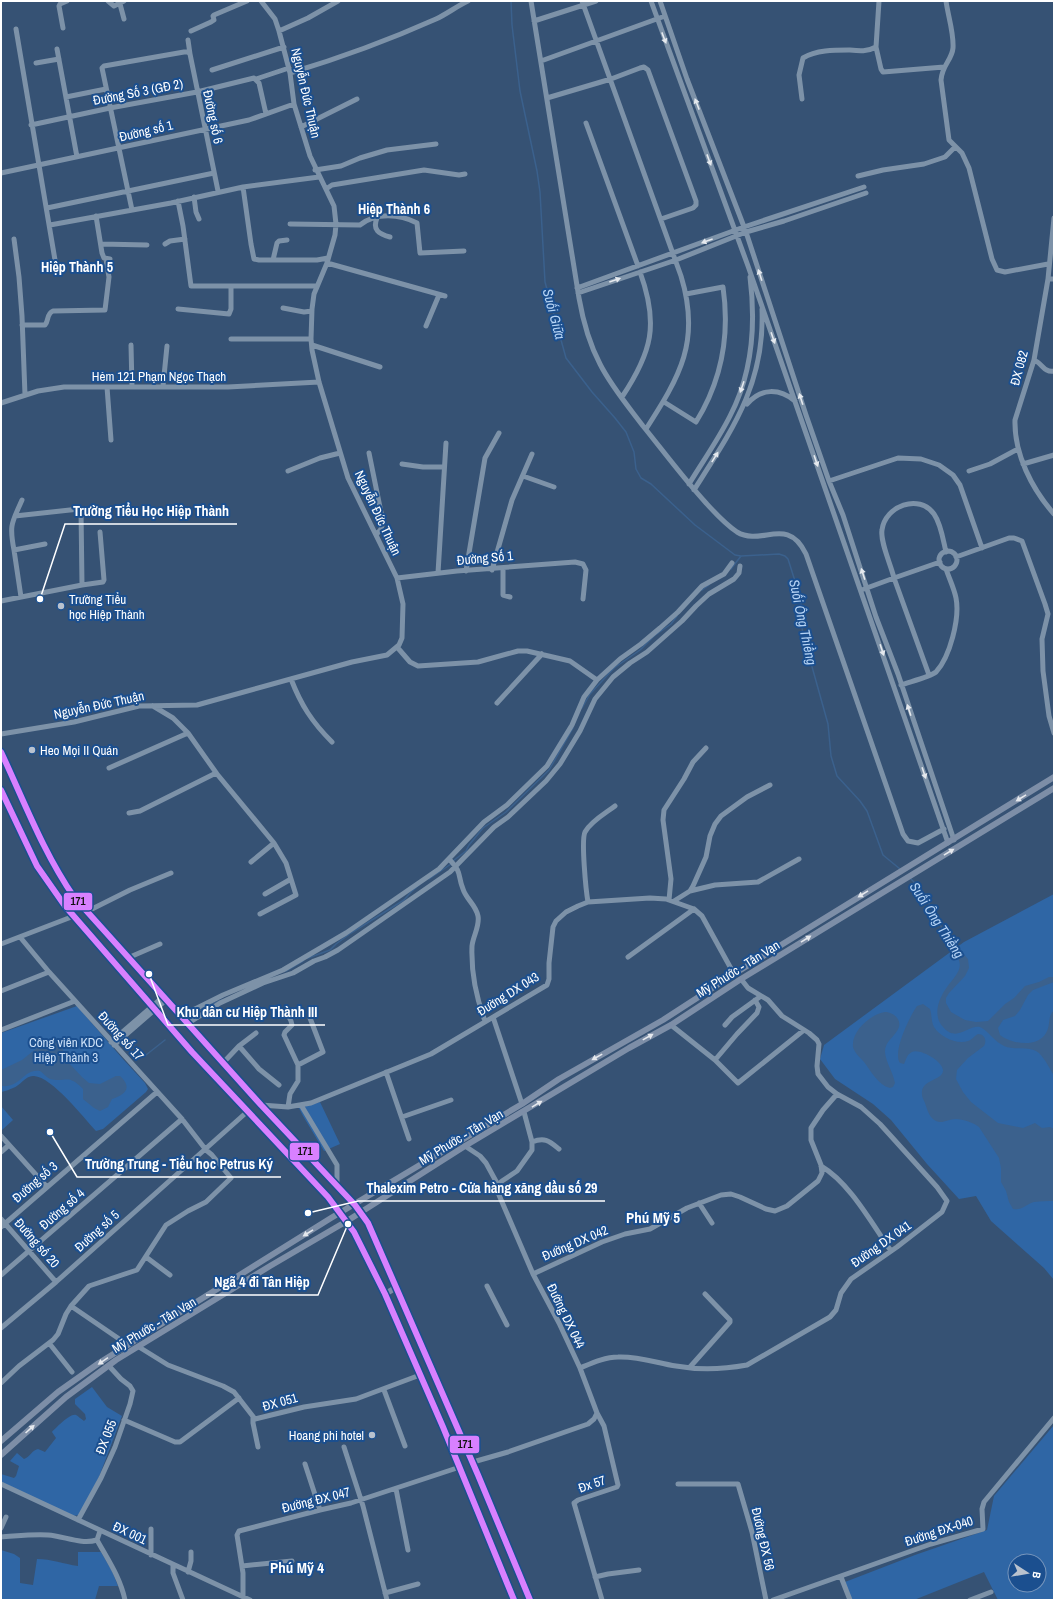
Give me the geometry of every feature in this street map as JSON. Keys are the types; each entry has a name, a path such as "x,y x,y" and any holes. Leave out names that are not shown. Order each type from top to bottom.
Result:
{"main road":[{"path":"1,752 5,764 59,875 74,896 261,1105 355,1204 368,1223 473,1462 530,1600"},
{"path":"951,841 1054,777"},
{"name":"Mỹ Phước - Tân Vạn","path":"1,1455 66,1397 109,1366 270,1266 347,1222 360,1212 465,1146 671,1025 741,979 1054,788"},
{"path":"1,790 37,866 54,892 192,1052 341,1212 363,1248 384,1294 460,1467 514,1600"},
{"name":"Mỹ Phước - Tân Vạn","path":"1,1442 58,1392 128,1345 341,1212 522,1104 559,1079 664,1020 734,974 896,873 951,841"},
{"path":"384,1294 397,1287"},
{"path":"460,1467 473,1462"}],"street":[{"path":"63,28 59,6 67,1"},
{"path":"108,1 114,6 122,3 124,19"},
{"path":"191,31 214,20 214,15 248,1"},
{"name":"Nguyễn Đức Thuận","path":"1,734 74,722 138,706 197,705 387,654 397,647 402,638 404,621 403,604 397,578 348,478 319,382 311,342 312,311 317,286 335,235 336,224 334,206 315,170 301,127 294,104 290,70 275,19 261,1"},
{"path":"279,31 308,18 338,1"},
{"name":"Đường Số 3 (GĐ 2)","path":"31,125 110,108 197,92 248,79 256,79 320,64 380,43 438,18 468,1"},
{"path":"531,1 578,290 586,328 595,354 606,375 622,398 689,484 721,519 740,534 754,537 772,533 781,533 794,539 801,545 806,554 903,834 911,842 918,843 944,829"},
{"path":"534,21 583,3 596,1"},
{"path":"651,1 656,19 684,90 748,266 861,590 911,724 951,841"},
{"path":"660,1 687,79 745,230 806,415 829,481 843,515 876,617 901,685 911,724 944,829 951,841"},
{"path":"879,1 876,47 883,72 944,67"},
{"path":"946,1 953,48 944,67 941,80 949,140 954,147 962,153 969,168 996,270 1005,272 1048,264"},
{"path":"583,3 676,260 686,294 689,323 685,354 676,379 664,402 646,429"},
{"path":"541,61 665,16"},
{"path":"16,29 55,260"},
{"name":"Đường số 6","path":"188,40 204,128 218,191"},
{"path":"212,70 284,47"},
{"path":"802,99 800,75 803,58 812,53 847,50 870,51 876,47"},
{"path":"57,49 77,157"},
{"path":"132,210 102,68 104,66 184,52 188,52 190,54"},
{"path":"36,63 59,59"},
{"path":"547,98 611,79 640,68 648,70 696,201 696,205 693,208 661,219"},
{"path":"256,79 266,114"},
{"path":"66,97 106,89"},
{"path":"301,127 357,99"},
{"name":"Đường số 1","path":"1,173 204,128 249,120 294,104"},
{"path":"586,123 638,266"},
{"path":"315,170 341,166 360,158 387,150 436,144"},
{"path":"858,176 883,170 924,164 945,157 954,147"},
{"path":"326,189 332,185 424,170 459,175 465,174"},
{"path":"47,208 214,173"},
{"path":"50,225 178,201 218,191 319,177"},
{"path":"243,187 254,259 327,261 442,296 426,326"},
{"path":"578,290 673,252 745,230 864,187"},
{"path":"745,230 784,221 866,193"},
{"path":"194,197 196,212 199,219"},
{"path":"178,201 191,286 317,286"},
{"path":"22,325 45,325 50,312 53,311 105,310 109,276 108,259 102,253 96,216"},
{"path":"290,224 336,224 360,226 368,220 394,216 416,223 420,253 464,251"},
{"path":"377,218 375,223 376,231 379,234 390,237"},
{"name":"ĐX 082","path":"1054,218 1048,264 1048,279 1034,360 1015,420 1015,441 1023,464 1040,497 1054,514"},
{"path":"578,290 676,260 736,233"},
{"path":"14,239 19,277 25,396"},
{"path":"165,244 170,241 185,239"},
{"path":"273,260 278,241 287,240"},
{"path":"101,244 147,244"},
{"path":"689,484 730,417 745,378 752,348 754,324 753,299 748,266"},
{"path":"622,398 640,368 647,352 650,335 650,305 640,272"},
{"path":"1048,279 1054,279"},
{"path":"178,309 229,314 232,309 231,286"},
{"path":"664,402 696,422 710,395 723,357 726,327 723,287 686,294"},
{"path":"694,490 731,432 743,410 752,386 758,362 761,336 761,303"},
{"path":"283,308 304,312 312,311"},
{"path":"232,339 311,342 380,367"},
{"path":"130,345 132,387"},
{"path":"163,386 167,346"},
{"path":"1034,360 1038,361 1049,372 1054,371"},
{"name":"Hẻm 121 Phạm Ngọc Thạch","path":"1,403 38,391 64,387 228,387 319,382"},
{"path":"107,387 111,440"},
{"path":"743,410 752,399 766,391 781,392 795,401"},
{"path":"466,571 485,458 499,433"},
{"path":"438,573 446,443"},
{"path":"969,471 990,464 1018,449"},
{"path":"288,471 313,460 340,453"},
{"path":"369,453 383,522 381,529 376,535"},
{"path":"492,570 512,500 532,454"},
{"path":"1023,464 1054,455"},
{"path":"829,481 898,458 921,459 938,465 953,475 960,485 982,548"},
{"path":"402,464 423,468 444,467"},
{"path":"523,476 554,487"},
{"path":"21,597 10,531 11,524 22,500"},
{"path":"929,675 894,578 882,537 882,530 886,518 896,508 909,503 916,504 930,510 934,513 941,529 946,552"},
{"path":"15,516 81,510 82,585"},
{"path":"1,601 104,582 100,532"},
{"path":"956,557 1009,538 1022,541 1048,614 1042,639 1043,671 1049,716 1054,733"},
{"path":"14,550 45,544"},
{"path":"901,685 935,672 944,659 950,644 957,617 956,598 946,569 940,562 942,555 946,552"},
{"path":"946,552 953,553 957,561 955,566 951,569 946,569"},
{"name":"Đường Số 1","path":"397,578 438,573 492,570 575,562 583,564 586,570 583,598"},
{"path":"861,590 940,562"},
{"path":"181,1016 223,995 283,970 301,958 326,945 439,869 484,822 507,805 547,766 572,725 584,697 597,680 620,659 641,644 678,612 702,586 724,574 732,563"},
{"path":"188,1024 220,1003 263,983 293,974 314,961 338,950 441,879 456,866 494,827 508,816 555,772 580,731 595,699 613,677 630,663 647,652 706,597 734,579 739,573 740,566"},
{"path":"503,568 503,594 504,596 510,598"},
{"path":"397,647 410,662 418,666 478,662 522,651 542,654 570,661 597,680"},
{"path":"497,703 542,654"},
{"path":"291,679 304,709 332,742"},
{"path":"152,705 173,718 188,733 216,773 274,843 286,863 296,895 260,914"},
{"path":"109,768 188,733"},
{"path":"706,748 693,762 664,810 663,820 671,879 672,901 690,891 715,885 758,882 799,859"},
{"path":"129,813 140,811 216,773"},
{"path":"690,891 704,863 709,840 715,824 721,816 747,797 770,785"},
{"path":"588,902 585,876 584,834 594,822 615,806"},
{"path":"251,862 274,843"},
{"path":"449,859 456,866 460,874 463,889 475,908 478,916 477,928 472,945 473,971 478,1000 485,1021"},
{"path":"88,911 130,890 171,873"},
{"path":"264,894 291,879"},
{"name":"Đường DX 043","path":"261,1105 288,1107 311,1103 431,1054 547,985 549,979 549,955 556,921 566,912 588,902 650,898 672,901 694,909 702,916 734,974"},
{"path":"628,957 694,909"},
{"path":"1,944 74,916"},
{"name":"Đường số 17","path":"20,937 75,1002 182,1119 206,1150 231,1178 206,1202 188,1211 166,1226 146,1257"},
{"path":"130,957 160,944"},
{"path":"1,991 49,972"},
{"path":"741,979 748,988 768,1000 782,1016 817,1040 819,1044 817,1066 818,1074 828,1087 837,1094 823,1110 811,1128 811,1140 816,1149 821,1166 831,1172 845,1186 891,1251"},
{"path":"725,1025 732,1017 761,996"},
{"path":"113,1043 165,999"},
{"path":"715,1060 757,1013 758,1008 755,1000"},
{"path":"1,1030 75,1002"},
{"path":"288,1014 292,1025 285,1032 284,1036 298,1065 298,1081 290,1094 288,1107"},
{"path":"493,1017 522,1104"},
{"path":"298,1065 323,1052 310,1018"},
{"path":"671,1025 715,1060 736,1082 740,1082 804,1030"},
{"path":"223,1063 239,1046 256,1033"},
{"path":"239,1046 259,1069 279,1085"},
{"path":"386,1072 410,1139"},
{"name":"Đường số 3","path":"2,1223 156,1092"},
{"name":"Đường DX 041","path":"580,1368 598,1361 618,1357 640,1358 677,1366 690,1367 735,1367 747,1365 830,1318 836,1310 841,1293 851,1279 913,1236 942,1212 947,1200 937,1186 880,1124 861,1107 837,1094"},
{"path":"402,1117 450,1100"},
{"path":"301,1105 337,1165 337,1185"},
{"name":"Đường số 5","path":"1,1328 56,1282 248,1111"},
{"path":"498,1185 502,1180 517,1171 532,1150 532,1142 524,1112"},
{"name":"Đường số 4","path":"1,1275 182,1119"},
{"path":"1,1136 46,1187"},
{"path":"532,1142 545,1139 559,1149"},
{"path":"1,1152 9,1145"},
{"name":"Đường DX 044","path":"465,1146 480,1156 486,1163 498,1185 499,1195 533,1274 580,1368 597,1413"},
{"name":"Đường DX 042","path":"533,1274 602,1242 625,1234 650,1229 687,1208 721,1194 740,1196 766,1209 775,1211 787,1206 818,1181 822,1173 821,1166"},
{"path":"699,1203 712,1223"},
{"name":"Đường số 20","path":"2,1223 56,1282"},
{"path":"1,1383 19,1366 50,1343 58,1334 71,1306 79,1295 89,1286 137,1270 146,1257 170,1275"},
{"path":"487,1286 507,1325"},
{"path":"690,1367 730,1322 730,1320 705,1294"},
{"path":"71,1306 128,1345"},
{"path":"1,1323 8,1322"},
{"path":"50,1343 72,1372"},
{"name":"ĐX 051","path":"139,1347 168,1365 223,1386 234,1392 253,1417 260,1418 304,1406 356,1399 384,1390 420,1375"},
{"name":"ĐX 055","path":"78,1520 101,1478 124,1420 133,1392 130,1386 109,1366"},
{"path":"384,1390 405,1446"},
{"path":"124,1420 175,1442 180,1442 239,1398"},
{"path":"473,1462 508,1452 588,1424 594,1419 597,1413"},
{"name":"Đx 57","path":"597,1413 604,1426 618,1485 617,1487 578,1500 574,1503 602,1600"},
{"path":"253,1417 258,1447"},
{"name":"Đường ĐX-040","path":"773,1600 931,1544 983,1528 982,1509 984,1502 1054,1418"},
{"path":"344,1447 361,1500 387,1600"},
{"path":"305,1464 320,1510"},
{"name":"Đường ĐX 047","path":"243,1597 242,1566 237,1536 239,1531 361,1500 460,1467"},
{"name":"ĐX 001","path":"1,1484 250,1600"},
{"name":"Đường ĐX 56","path":"678,1484 738,1484 752,1532 766,1600"},
{"path":"396,1489 408,1550"},
{"path":"1,1528 6,1518"},
{"path":"151,1529 151,1555"},
{"path":"100,1531 97,1540 122,1586 125,1600"},
{"path":"1,1537 50,1535 82,1541 97,1540"},
{"path":"188,1572 191,1561 191,1552"},
{"path":"242,1566 292,1561"},
{"path":"173,1565 173,1573 183,1600"},
{"path":"595,1577 639,1570"},
{"path":"841,1577 850,1600"},
{"path":"386,1593 418,1584"},
{"path":"970,1600 984,1598 991,1592"},
{"path":"236,1600 243,1597"}],"green space":[{"path":"1054,894 1054,1280 1044,1268 991,1221 976,1196 959,1199 927,1164 891,1120 873,1104 835,1079 820,1059 824,1045 964,942"},
{"name":"Công viên KDC Hiệp Thành 3","path":"77,1006 145,1083 148,1089 103,1129 96,1131 58,1090 41,1078 34,1076 28,1077 16,1087 1,1092 1,1033"},
{"path":"320,1102 340,1144 324,1151 299,1108"},
{"path":"1,1106 13,1120 2,1130 1,1129"},
{"path":"92,1387 107,1407 122,1416 99,1477 79,1515 73,1516 1,1482 1,1474 14,1478 16,1476 19,1466 10,1461 17,1453 24,1459 38,1449 45,1452 56,1438 52,1432 63,1421 73,1415 76,1415 84,1421 86,1419 85,1414 75,1404 75,1399"},
{"path":"1054,1425 1054,1600 998,1600 984,1572 914,1600 852,1600 845,1582 915,1555 987,1530 994,1496"},
{"path":"1,1550 14,1554 20,1558 20,1583 33,1585 37,1559 78,1566 78,1552 101,1552 112,1571 118,1586 99,1586 95,1600 1,1600"}],"shaded area":[{"path":"957,947 968,959 969,968 965,976 949,993 946,998 946,1003 951,1012 965,1020 976,1022 988,1021 1025,986 1049,977 1054,977 1054,982 1033,990 1028,995 1015,1016 1003,1020 998,1028 1000,1035 1011,1041 1031,1043 1042,1038 1046,1033 1050,1015 1054,1010 1054,1076 1039,1053 1031,1049 1004,1046 997,1042 980,1027 971,1028 957,1034 948,1032 943,1027 937,1012 939,1001 944,991 959,970 959,961 957,956 952,951"},
{"path":"923,1004 930,1009 934,1027 944,1037 959,1042 969,1040 978,1034 985,1038 984,1046 968,1058 957,1070 956,1079 963,1092 971,1102 998,1123 1023,1128 1035,1123 1042,1128 1050,1127 1054,1129 1054,1201 1034,1202 1021,1208 1013,1209 1001,1182 999,1158 979,1127 959,1119 937,1122 930,1115 922,1097 922,1090 924,1086 942,1074 942,1067 936,1060 926,1054 916,1051 910,1053 904,1064 900,1063 898,1058 900,1043 906,1026 917,1006"},
{"path":"885,1012 895,1015 899,1021 897,1031 887,1043 885,1049 895,1083 893,1087 890,1088 878,1081 856,1054 853,1047 855,1035 863,1024 874,1016"},
{"path":"50,1040 55,1040 62,1043 64,1058 89,1083 100,1084 116,1076 120,1076 124,1080 127,1087 124,1093 112,1099 108,1107 100,1111 83,1099 83,1089 74,1081 50,1079 40,1071 30,1072 14,1084 1,1086 1,1070 22,1060 43,1043"}],"waterway":[{"name":"Suối Giữa","path":"511,1 512,25 520,91 540,192 545,282 566,358 592,392 626,432 634,452 636,469 641,478 651,484 695,525 735,555 779,554 788,559 801,600 802,628 804,638 828,724 831,756 837,776 867,811 883,855 900,869"},
{"path":"731,569 741,556"},
{"path":"702,590 709,585"},
{"path":"582,708 590,694 614,668 640,650 654,636 671,624 677,616"},
{"path":"453,861 466,851 483,828 506,812 549,770 573,728"},
{"path":"429,879 451,864"},
{"name":"Suối Ông Thiềng","path":"910,878 924,895 944,932 956,950"},
{"path":"308,958 330,950 351,933 404,900 419,885"},
{"path":"286,971 303,961"},
{"path":"192,1016 208,1005 222,1000"},
{"path":"146,1055 165,1040"}],"transit line":[{"name":"171","path":"1,752 43,844 74,897 261,1105 355,1205 368,1223 478,1475 530,1600"},
{"name":"171","path":"1,790 37,866 65,906 192,1052 328,1197 354,1232 385,1294 443,1427 514,1600"}],"place":[{"name":"Trường Tiểu Học Hiệp Thành","path":"40,599"},
{"name":"Trường Tiểu học Hiệp Thành","path":"61,606"},
{"name":"Heo Mọi II Quán","path":"32,750"},
{"name":"Khu dân cư Hiệp Thành III","path":"149,974"},
{"name":"Trường Trung - Tiểu học Petrus Ký","path":"50,1132"},
{"name":"Thalexim Petro - Cửa hàng xăng dầu số 29","path":"308,1213"},
{"name":"Ngã 4 đi Tân Hiệp","path":"348,1224"},
{"name":"Hoang phi hotel","path":"372,1435"}],"district":[{"name":"Hiệp Thành 6","path":"394,209"},
{"name":"Hiệp Thành 5","path":"77,267"},
{"name":"Phú Mỹ 5","path":"653,1217"},
{"name":"Phú Mỹ 4","path":"297,1567"}]}
